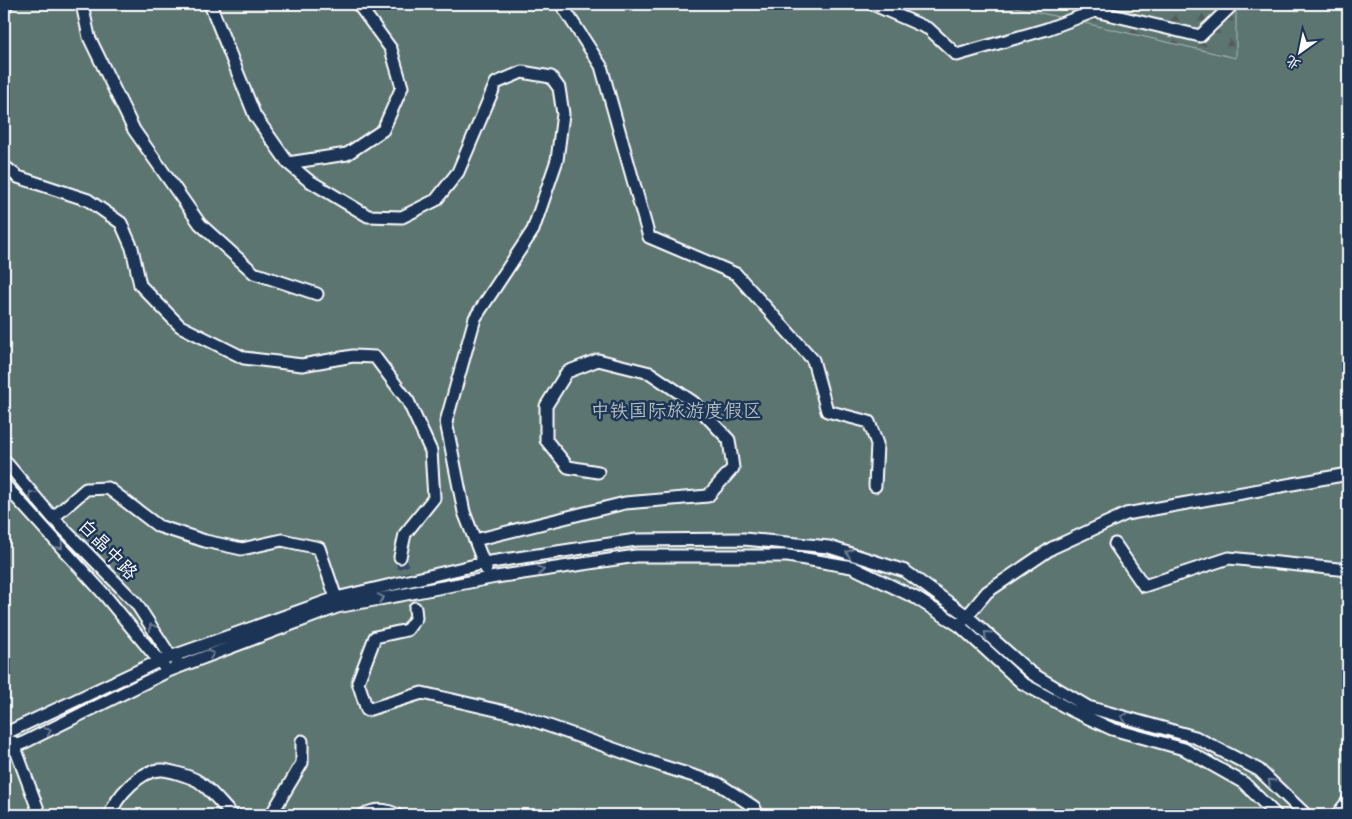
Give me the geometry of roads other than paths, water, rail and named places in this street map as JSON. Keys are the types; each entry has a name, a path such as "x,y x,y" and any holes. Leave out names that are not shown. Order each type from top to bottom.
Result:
{"street":[{"path":"4,9 7,4"},
{"path":"82,4 89,37 134,130 200,224 254,272 317,294"},
{"path":"210,4 255,116 288,163 308,180 368,216 402,217 436,200 458,172 496,83 522,72 551,77 559,88 563,114 554,169 533,230 475,318 446,422 464,512 488,578"},
{"path":"288,163 347,154 383,130 402,87 391,49 358,4"},
{"path":"561,4 600,66 649,237 736,274 773,313 813,360 827,411 869,422 877,444 875,486"},
{"path":"872,4 929,29 957,55 1047,29 1093,7 1200,36 1229,8 1230,4"},
{"path":"4,166 18,177 88,200 121,223 132,248 140,285 180,326 244,358 302,365 353,356 375,357 408,401 431,451 434,498 405,534 400,557"},
{"path":"475,540 625,504 708,496 733,468 729,440 693,402 650,373 598,360 567,372 546,406 546,440 568,467 598,472"},
{"name":"白晶中路","path":"4,460 53,518 136,603 171,657 182,665"},
{"path":"960,626 988,592 1052,548 1126,514 1348,474"},
{"name":"白晶中路","path":"4,484 103,593 168,671"},
{"path":"53,518 86,489 108,488 158,526 206,541 242,549 282,540 319,548 336,598"},
{"path":"40,815 9,749 6,733 159,661 336,598 484,563 636,540 744,539 829,547 905,571 967,616 1031,673 1088,707 1195,737 1259,770 1306,815"},
{"path":"1115,544 1144,586 1229,558 1348,570"},
{"path":"9,749 168,671 337,607 488,578 636,556 788,556 852,567 916,598 960,626 1022,683 1071,710 1112,729 1184,748 1244,783 1276,815"},
{"path":"415,608 416,618 407,630 375,636 358,682 367,710 422,693 518,715 719,784 754,807 758,815"},
{"path":"271,815 302,763 302,741"},
{"path":"110,815 114,802 124,790 147,773 162,769 197,781 232,815"},
{"path":"1337,815 1348,801"},
{"path":"362,815 371,810 390,811 397,815"}],"tunnel":[{"path":"400,557 415,608"}],"park label":[{"name":"中铁国际旅游度假区","path":"676,410"}]}
